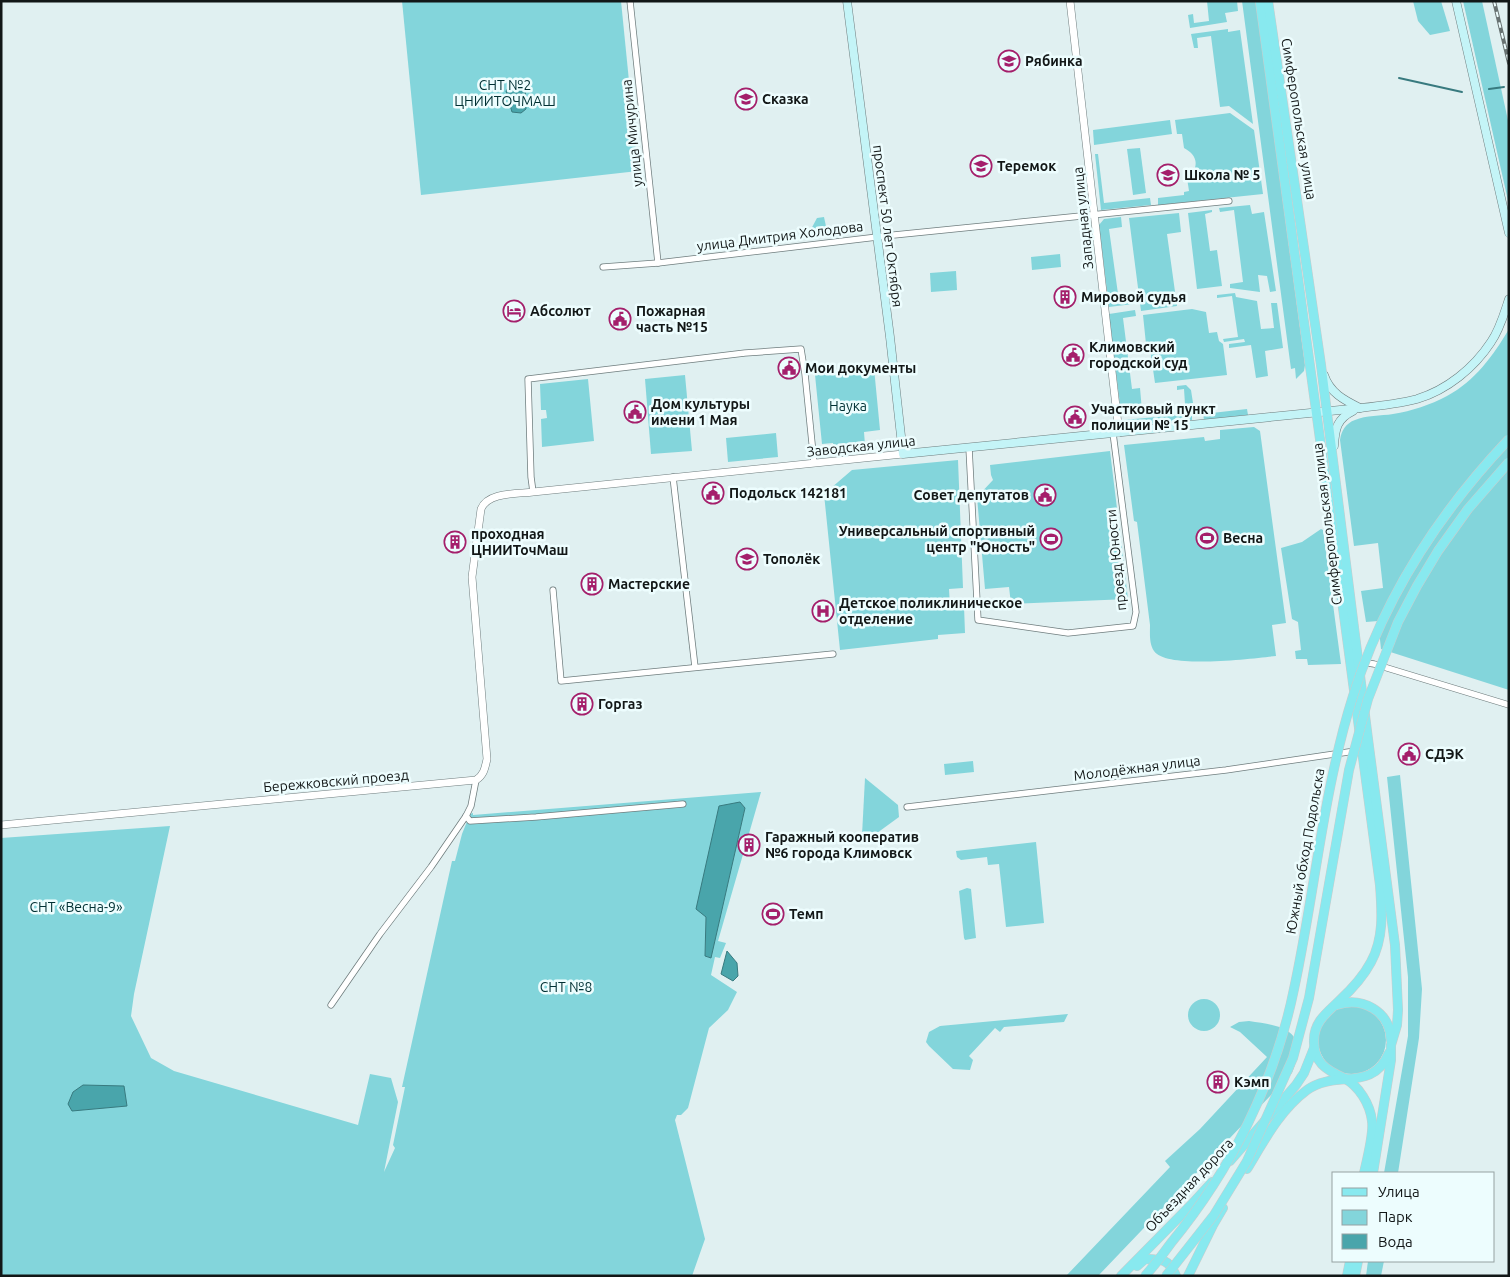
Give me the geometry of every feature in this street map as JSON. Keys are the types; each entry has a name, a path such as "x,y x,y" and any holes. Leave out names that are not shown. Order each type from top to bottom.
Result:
{"main road":[{"name":"проспект 50 лет Октября","path":"846,1 903,454"},
{"name":"Симферопольская улица","path":"1260,1 1316,412 1395,945 1398,1010 1397,1025 1391,1045"},
{"name":"Симферопольская улица","path":"1268,1 1328,411 1358,663 1380,885 1382,918 1379,941 1372,961 1363,976 1334,1006"},
{"path":"1456,1 1509,233"},
{"name":"Заводская улица","path":"903,454 1360,408 1418,399 1441,389 1459,377 1475,362 1492,341 1509,299"},
{"path":"1321,365 1327,384 1339,398 1360,408"},
{"path":"1334,464 1335,432 1338,425 1343,416 1360,408"},
{"name":"Южный обход Подольска","path":"1144,1276 1192,1218 1217,1181 1239,1142 1277,1051 1294,991 1333,772 1353,696 1383,617 1425,542 1456,499 1509,439"},
{"path":"1166,1276 1214,1215 1247,1161 1293,1058 1309,998 1349,770 1368,699 1398,622 1438,551 1468,509 1509,462"},
{"path":"1364,1172 1373,1123 1366,1100 1344,1079 1328,1071 1317,1056 1314,1048 1314,1038 1320,1020 1334,1006 1354,1002 1374,1008 1388,1024 1391,1034 1391,1060 1373,1172"},
{"path":"1344,1079 1363,1078 1372,1075 1385,1062 1391,1045"},
{"name":"Объездная дорога","path":"1121,1276 1191,1205 1275,1111 1304,1073 1314,1048"},
{"name":"Объездная дорога","path":"1188,1276 1213,1225 1274,1125 1292,1103 1307,1090 1318,1083 1344,1079"},
{"path":"1125,1276 1146,1259 1154,1259 1164,1260 1170,1265 1176,1276"},
{"path":"1347,1276 1350,1262"},
{"path":"1355,1276 1358,1262"}],"street":[{"name":"улица Мичурина","path":"630,1 658,263"},
{"name":"Западная улица","path":"1070,1 1095,215 1116,433"},
{"name":"улица Дмитрия Холодова","path":"603,267 658,263 1229,201"},
{"path":"533,492 528,379 745,353 801,349 814,463"},
{"name":"проезд Юности","path":"969,448 978,620 1068,633 1133,626 1136,612 1116,433"},
{"name":"Заводская улица","path":"476,780 484,772 487,759 472,588 483,504 493,497 533,492 903,454"},
{"path":"673,477 696,667"},
{"path":"553,590 561,681 833,654"},
{"path":"1358,663 1374,664 1509,705"},
{"name":"Молодёжная улица","path":"907,807 1226,770 1366,750"},
{"path":"331,1006 380,934 431,867 466,816 471,806 476,780"},
{"name":"Бережковский проезд","path":"1,825 476,780"},
{"path":"466,816 470,821 683,804"}],"green space":[{"name":"СНТ №2 ЦНИИТОЧМАШ","path":"402,1 621,1 638,171 421,195"},
{"path":"1207,1 1237,1 1238,11 1225,13 1227,22 1190,28 1188,15 1193,14 1194,23 1209,21"},
{"path":"1242,1 1256,1 1305,365 1304,371 1296,379 1295,368 1291,369"},
{"path":"1413,1 1441,1 1450,31 1430,35 1418,21"},
{"path":"1463,1 1482,1 1509,125 1509,205"},
{"path":"1228,29 1228,32 1240,30 1253,124 1229,106 1220,107 1211,36 1197,38 1198,48 1194,48 1191,34"},
{"path":"1230,113 1254,130 1263,194 1158,205 1158,198 1184,195 1184,192 1189,191 1187,178 1194,170 1196,162 1192,154 1184,148 1182,134 1177,134 1175,120"},
{"path":"1170,120 1172,134 1094,145 1093,130"},
{"path":"1140,148 1146,193 1133,195 1127,149"},
{"path":"1095,154 1098,154 1104,203 1150,198 1151,205 1101,210"},
{"path":"1250,205 1252,214 1264,212 1276,291 1270,292 1267,276 1258,275 1260,292 1230,288 1230,284 1243,282 1234,210 1220,212 1219,208"},
{"path":"1212,210 1212,212 1205,214 1210,251 1217,250 1222,286 1197,289 1188,213"},
{"path":"1179,213 1181,232 1167,234 1177,306 1141,311 1129,218"},
{"path":"824,217 827,231 809,233 817,218"},
{"path":"1121,217 1122,227 1109,229 1119,301 1132,299 1133,304 1109,307 1099,225 1104,219"},
{"path":"1060,254 1061,267 1032,270 1031,257"},
{"path":"956,271 957,290 931,292 930,273"},
{"path":"1235,293 1236,297 1257,301 1261,329 1274,328 1271,303 1277,303 1283,348 1265,351 1268,376 1256,378 1251,345 1229,348 1229,344 1245,342 1244,339 1224,342 1223,339 1238,337 1232,296 1217,298 1217,295"},
{"path":"1192,309 1206,312 1209,333 1217,332 1219,341 1223,344 1227,375 1155,383 1150,349 1146,344 1143,315"},
{"path":"1135,310 1136,316 1123,318 1132,389 1140,388 1142,411 1121,413 1109,314"},
{"path":"1509,329 1509,690 1381,649 1378,621 1366,622 1361,591 1383,588 1378,543 1354,546 1340,440 1344,428 1359,418 1393,414 1414,409 1434,402 1457,390 1483,367"},
{"name":"Наука","path":"874,368 880,430 864,432 865,445 834,448 833,443 822,444 815,375"},
{"path":"685,375 692,451 651,454 645,379"},
{"path":"588,379 594,441 542,447 541,419 547,418 546,410 541,410 540,384"},
{"path":"1186,385 1191,390 1193,403 1185,404 1184,389 1177,390 1177,386"},
{"path":"1247,409 1248,415 1204,420 1203,414"},
{"path":"1192,414 1192,420 1127,426 1123,424 1122,420"},
{"name":"Весна","path":"1254,427 1260,431 1286,623 1272,625 1276,656 1212,661 1175,660 1162,657 1152,648 1137,522 1134,521 1124,445 1204,437 1205,441 1220,439 1220,430"},
{"path":"776,433 778,457 728,462 726,438"},
{"name":"Универсальный спортивный центр \"Юность\"","path":"1110,451 1128,599 1011,604 1009,587 985,589 977,497 993,480 990,465"},
{"path":"958,460 963,588 949,589 950,606 964,606 965,633 938,635 938,639 840,650 824,494 852,470"},
{"path":"1321,529 1323,530 1341,664 1308,665 1307,659 1296,659 1295,651 1301,650 1298,622 1292,619 1281,548 1302,542"},
{"path":"973,761 974,772 945,775 944,764"},
{"path":"1400,775 1422,989 1419,1038 1398,1172 1384,1172 1408,1036 1408,977 1387,777"},
{"path":"865,778 898,805 899,817 877,833 862,835"},
{"path":"761,792 718,941 726,943 720,958 715,957 711,975 737,992 728,1010 709,1028 688,1108 681,1115 677,1115 675,1120 705,1239 692,1276 1,1276 1,838 170,826 131,1016 151,1058 174,1071 358,1125 370,1074 391,1078 398,1102 384,1172 395,1148 393,1145 405,1087 402,1087 452,861 455,861 462,834 470,814 473,813 473,815","holes":["740,802 745,808 710,958 705,956 706,917"]},
{"path":"1036,842 1044,923 1006,927 999,864 988,865 987,857 961,860 957,857 956,851"},
{"path":"967,888 971,889 976,938 965,940 959,891"},
{"path":"1204,999 1210,1000 1215,1004 1219,1009 1219,1021 1215,1026 1210,1030 1204,1031 1198,1030 1193,1026 1189,1021 1188,1015 1189,1009 1193,1004 1198,1000"},
{"path":"1352,1006 1365,1009 1376,1016 1383,1027 1386,1040 1383,1053 1376,1064 1365,1071 1352,1074 1339,1071 1328,1064 1321,1053 1318,1040 1321,1027 1328,1016 1339,1009"},
{"path":"1068,1014 1064,1022 1004,1027 1000,1032 995,1028 969,1056 973,1060 970,1070 953,1069 926,1042 929,1032 940,1026"},
{"path":"1249,1021 1282,1028 1295,1039 1298,1047 1297,1059 1292,1073 1098,1276 1066,1276 1170,1167 1165,1161 1200,1129 1267,1057 1240,1032 1230,1027 1239,1022"},
{"path":"1368,1262 1384,1262 1381,1276 1366,1276"}],"water":[{"path":"510,85 525,86 526,109 521,113 512,112 506,91"},
{"path":"740,802 745,808 711,958 705,956 706,917 696,909 719,806"},
{"path":"727,951 737,963 738,976 733,981 721,974"},
{"path":"83,1085 124,1086 127,1106 72,1111 68,1104 73,1092"}],"waterway":[{"path":"1399,78 1462,92"},
{"path":"1489,89 1504,87"}],"railway":[{"path":"1494,1 1509,63"}],"place":[{"name":"Рябинка","path":"1009,61"},
{"name":"Сказка","path":"746,99"},
{"name":"Теремок","path":"981,166"},
{"name":"Школа № 5","path":"1168,175"},
{"name":"Мировой судья","path":"1065,297"},
{"name":"Абсолют","path":"514,311"},
{"name":"Пожарная часть №15","path":"620,319"},
{"name":"Климовский городской суд","path":"1073,355"},
{"name":"Мои документы","path":"789,368"},
{"name":"Дом культуры имени 1 Мая","path":"635,412"},
{"name":"Участковый пункт полиции № 15","path":"1075,417"},
{"name":"Подольск 142181","path":"713,493"},
{"name":"Совет депутатов","path":"1045,495"},
{"name":"Весна","path":"1207,538"},
{"name":"Универсальный спортивный центр \"Юность\"","path":"1051,539"},
{"name":"проходная ЦНИИТочМаш","path":"455,542"},
{"name":"Тополёк","path":"747,559"},
{"name":"Мастерские","path":"592,584"},
{"name":"Детское поликлиническое отделение","path":"823,611"},
{"name":"Горгаз","path":"582,704"},
{"name":"СДЭК","path":"1409,754"},
{"name":"Гаражный кооператив №6 города Климовск","path":"749,845"},
{"name":"Темп","path":"773,914"},
{"name":"Кэмп","path":"1218,1082"}],"park label":[{"name":"СНТ «Весна-9»","path":"76,907"},
{"name":"СНТ №8","path":"566,987"}]}
